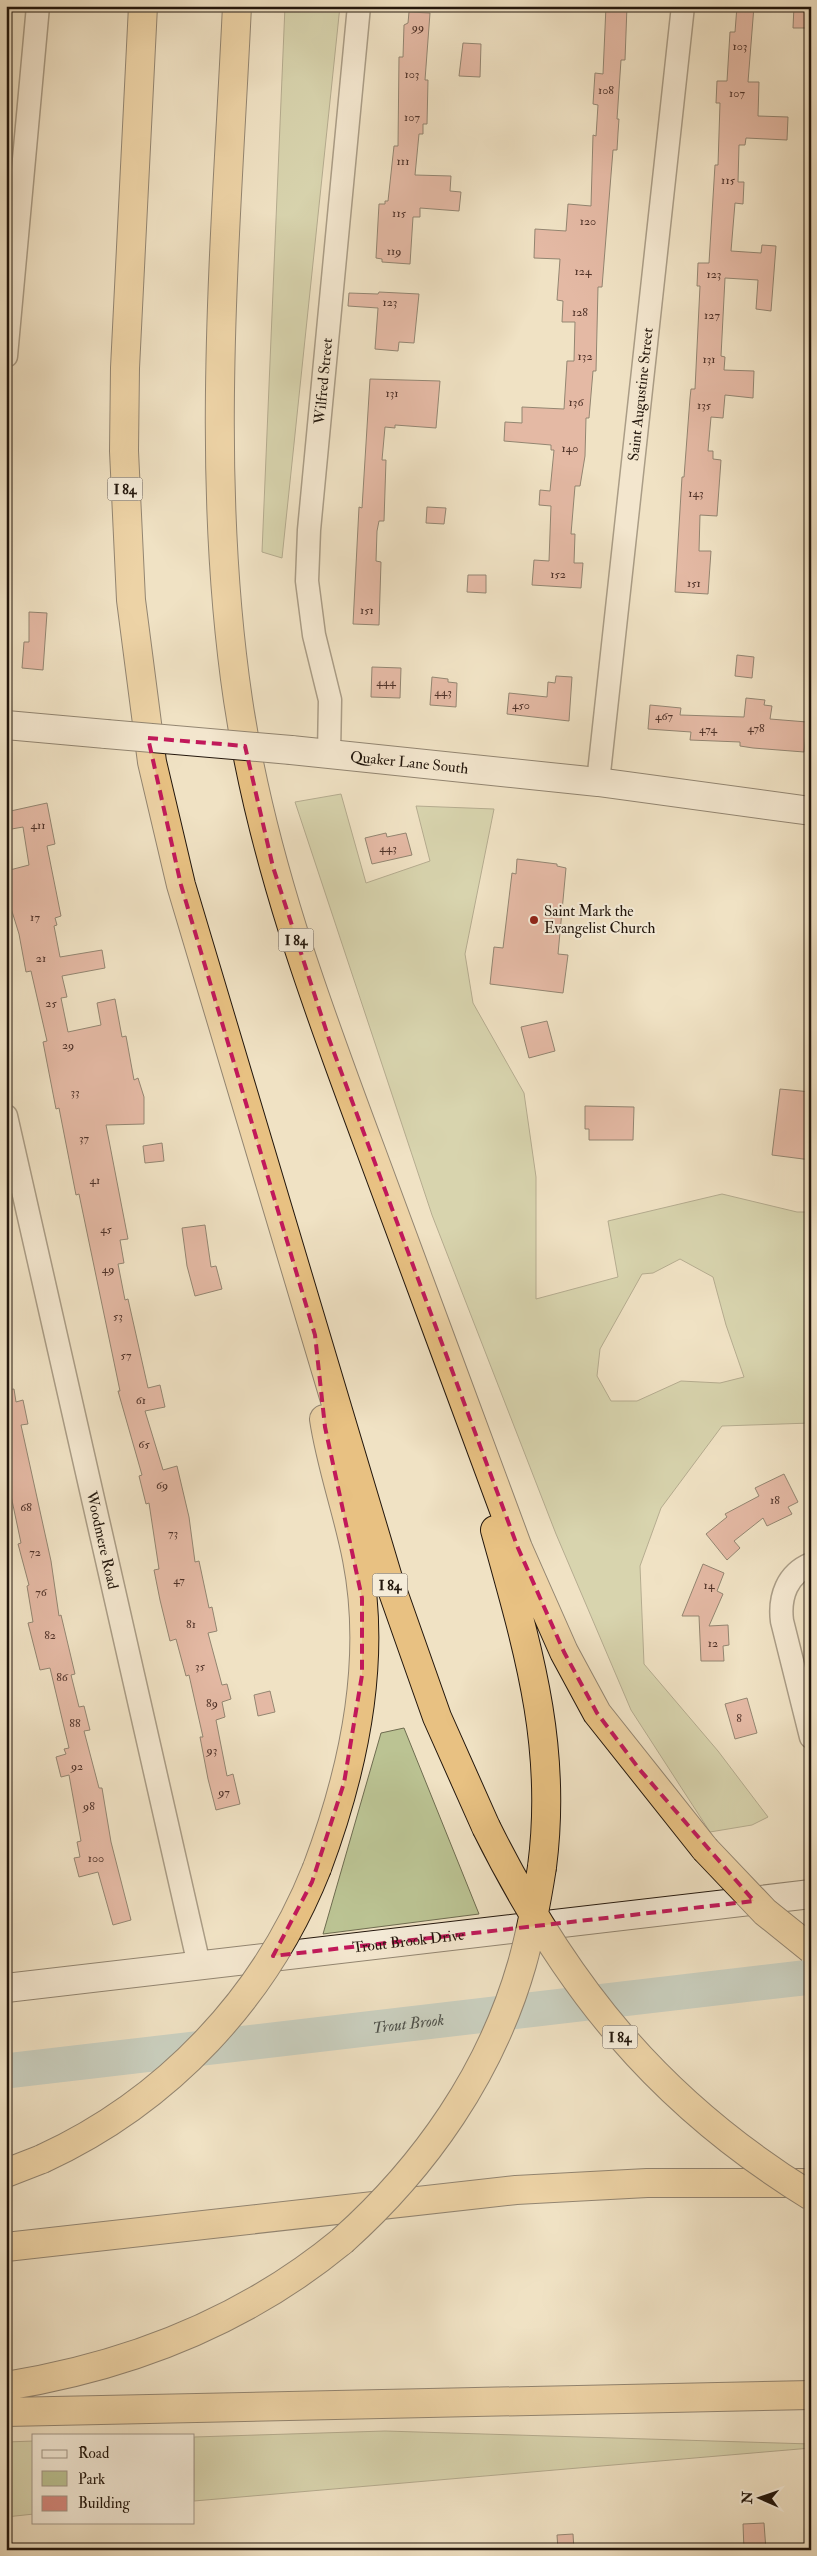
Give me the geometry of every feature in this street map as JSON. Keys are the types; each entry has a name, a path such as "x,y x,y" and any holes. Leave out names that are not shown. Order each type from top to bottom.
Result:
{"highway":[{"name":"I 84","path":"143,6 124,405 126,536 136,654 152,762 171,848 315,1335 415,1660 453,1756 486,1827 548,1940 594,2006 652,2072 700,2115 748,2154 811,2196"},
{"name":"I 84","path":"237,6 219,402 222,552 238,701 261,821 303,963 528,1573 564,1652 598,1713 640,1770 705,1849 766,1912 811,1950"},
{"path":"6,2173 42,2159 80,2140 126,2111 171,2075 215,2034 241,2004 273,1957 302,1903 317,1868 337,1811 350,1757 360,1695 363,1635 362,1598 357,1559 326,1427 315,1335"},
{"path":"6,2386 98,2368 164,2345 207,2327 269,2294 317,2262 384,2201 414,2166 446,2123 479,2069 503,2017 522,1963 542,1867 547,1818 547,1774 539,1698 524,1634 481,1478 467,1409"},
{"path":"6,2247 516,2190 656,2183 811,2184"},
{"path":"6,2412 811,2395"}],"main road":[{"name":"Quaker Lane South","path":"6,725 329,753 598,782 811,811"},
{"name":"Trout Brook Drive","path":"6,1988 811,1894"}],"street":[{"path":"6,356 38,6"},
{"name":"Wilfred Street","path":"329,753 330,700 314,635 307,582 309,530 359,6"},
{"name":"Saint Augustine Street","path":"598,782 684,6"},
{"name":"Woodmere Road","path":"6,1116 199,1965"},
{"path":"811,1564 790,1580 784,1591 780,1607 811,1738"}],"highlighted area":[{"path":"148,738 245,746 273,867 329,1039 518,1548 564,1652 597,1713 640,1770 754,1901 273,1956 312,1882 344,1783 362,1675 362,1598 325,1427 315,1335 181,885"}],"green space":[{"path":"285,6 340,6 282,558 262,552"},
{"path":"341,794 366,883 430,861 416,806 494,809 465,954 473,1003 524,1093 536,1177 536,1299 618,1277 608,1221 722,1194 797,1212 811,1212 811,1423 722,1426 661,1508 640,1566 644,1664 718,1751 768,1817 752,1825 710,1832 631,1710 556,1534 432,1215 295,802","holes":["680,1259 713,1277 726,1325 744,1377 720,1383 681,1381 637,1401 611,1401 597,1376 600,1349 642,1274 653,1273"]},
{"path":"404,1728 479,1914 323,1934 381,1733"},
{"path":"385,2431 811,2444 811,2448 195,2501 195,2437"},
{"path":"32,2441 32,2514 6,2517 6,2442"}],"building":[{"path":"606,6 627,6 625,60 621,60 617,150 613,150 602,287 598,287 596,371 593,371 589,418 586,418 585,456 580,486 575,486 571,534 575,534 574,563 583,563 581,588 532,585 534,560 549,561 551,506 539,505 540,490 550,491 554,450 551,450 551,445 504,441 505,422 522,423 522,407 564,409 567,361 574,361 575,322 562,322 563,301 557,300 560,259 534,258 535,229 566,231 568,204 591,206 593,135 596,136 598,105 593,104 595,73 603,74"},
{"path":"737,6 754,6 748,82 759,82 758,116 788,117 787,140 746,138 745,145 739,145 738,182 744,182 743,204 735,203 731,251 761,253 762,245 776,246 771,311 756,309 758,280 725,278 721,356 725,357 724,370 754,371 753,398 725,395 723,418 711,417 708,451 713,451 713,459 721,460 717,516 700,515 699,551 711,551 708,594 675,592 682,477 684,477 691,389 695,389 700,286 697,286 698,263 709,263 715,165 718,165 720,103 716,103 717,81 727,81 730,32 735,32"},
{"path":"794,6 811,6 811,28 793,28"},
{"path":"409,12 430,13 425,80 428,80 427,124 423,124 423,134 419,134 415,175 451,176 450,191 461,192 459,211 420,208 420,217 413,217 410,264 382,262 382,259 376,258 379,204 385,204 385,201 388,201 394,146 398,146 399,57 403,57 404,25 408,23"},
{"path":"463,43 481,44 480,77 459,76"},
{"path":"379,292 419,294 414,343 399,342 398,351 375,349 378,308 348,306 349,293 378,294"},
{"path":"370,379 440,381 436,428 395,425 395,428 385,427 382,460 386,460 384,521 379,521 377,531 376,561 381,562 379,625 353,624 359,507 362,508"},
{"path":"427,507 446,508 444,524 426,523"},
{"path":"468,575 486,575 486,593 467,592"},
{"path":"29,612 47,613 43,670 22,668 24,642 29,642"},
{"path":"737,655 754,657 752,678 735,676"},
{"path":"372,667 401,668 400,698 371,697"},
{"path":"556,676 572,677 569,721 507,714 509,693 547,697 548,682 555,683"},
{"path":"432,677 448,679 448,682 457,683 456,707 430,705"},
{"path":"746,698 765,700 764,705 772,706 770,719 807,722 804,752 740,746 740,742 690,740 691,732 648,729 650,705 681,708 680,715 744,717"},
{"path":"47,803 55,844 47,846 61,916 55,918 57,925 54,926 60,957 102,950 105,968 62,976 67,997 61,998 68,1032 101,1025 97,1003 115,999 122,1037 126,1036 134,1080 138,1078 144,1097 144,1124 106,1125 128,1239 120,1240 124,1263 118,1264 125,1300 128,1299 148,1388 160,1385 165,1407 145,1411 163,1470 177,1466 189,1517 195,1562 199,1561 209,1608 212,1607 217,1631 208,1633 222,1685 227,1684 231,1699 222,1702 225,1717 216,1720 227,1776 233,1774 240,1804 216,1810 208,1779 200,1737 203,1737 189,1675 186,1676 176,1639 170,1641 160,1600 154,1570 159,1569 149,1503 146,1504 139,1476 142,1475 118,1391 120,1391 79,1194 76,1195 59,1108 56,1109 43,1042 47,1041 31,971 26,972 19,934 6,892 6,871 29,865 23,827 6,830 6,812"},
{"path":"386,833 387,837 406,833 412,855 372,864 365,838"},
{"name":"Saint Mark the Evangelist Church","path":"517,859 557,864 557,866 566,868 558,954 568,955 563,993 490,984 494,947 503,948 512,873 516,874"},
{"path":"547,1021 555,1051 529,1058 521,1027"},
{"path":"780,1089 811,1092 811,1160 772,1155"},
{"path":"585,1106 634,1107 633,1140 589,1140 589,1129 585,1129"},
{"path":"162,1143 164,1161 145,1163 143,1146"},
{"path":"205,1225 211,1267 216,1266 222,1289 195,1296 187,1266 182,1228"},
{"path":"14,1389 16,1402 23,1400 28,1424 21,1425 51,1561 59,1616 61,1615 75,1674 71,1675 79,1707 84,1706 90,1730 84,1731 99,1788 102,1788 111,1842 131,1920 113,1925 98,1872 79,1877 74,1858 80,1857 77,1842 81,1841 69,1775 61,1777 56,1757 66,1754 64,1749 69,1748 50,1668 40,1670 28,1623 33,1622 27,1586 29,1585 18,1544 21,1543 6,1472 6,1390"},
{"path":"784,1474 798,1502 788,1507 792,1514 767,1526 763,1518 734,1541 740,1548 727,1560 706,1534 727,1517 725,1514 759,1496 755,1488"},
{"path":"703,1564 724,1573 717,1591 723,1594 709,1626 728,1625 729,1645 723,1646 724,1661 701,1661 699,1616 682,1616"},
{"path":"270,1691 275,1712 258,1716 254,1695"},
{"path":"747,1698 757,1733 735,1739 725,1704"},
{"path":"764,2523 766,2550 744,2550 743,2524"},
{"path":"573,2534 574,2550 558,2550 557,2535"}],"waterway":[{"name":"Trout Brook","path":"6,2071 811,1977"}],"place":[{"name":"Saint Mark the Evangelist Church","path":"534,920"}]}
